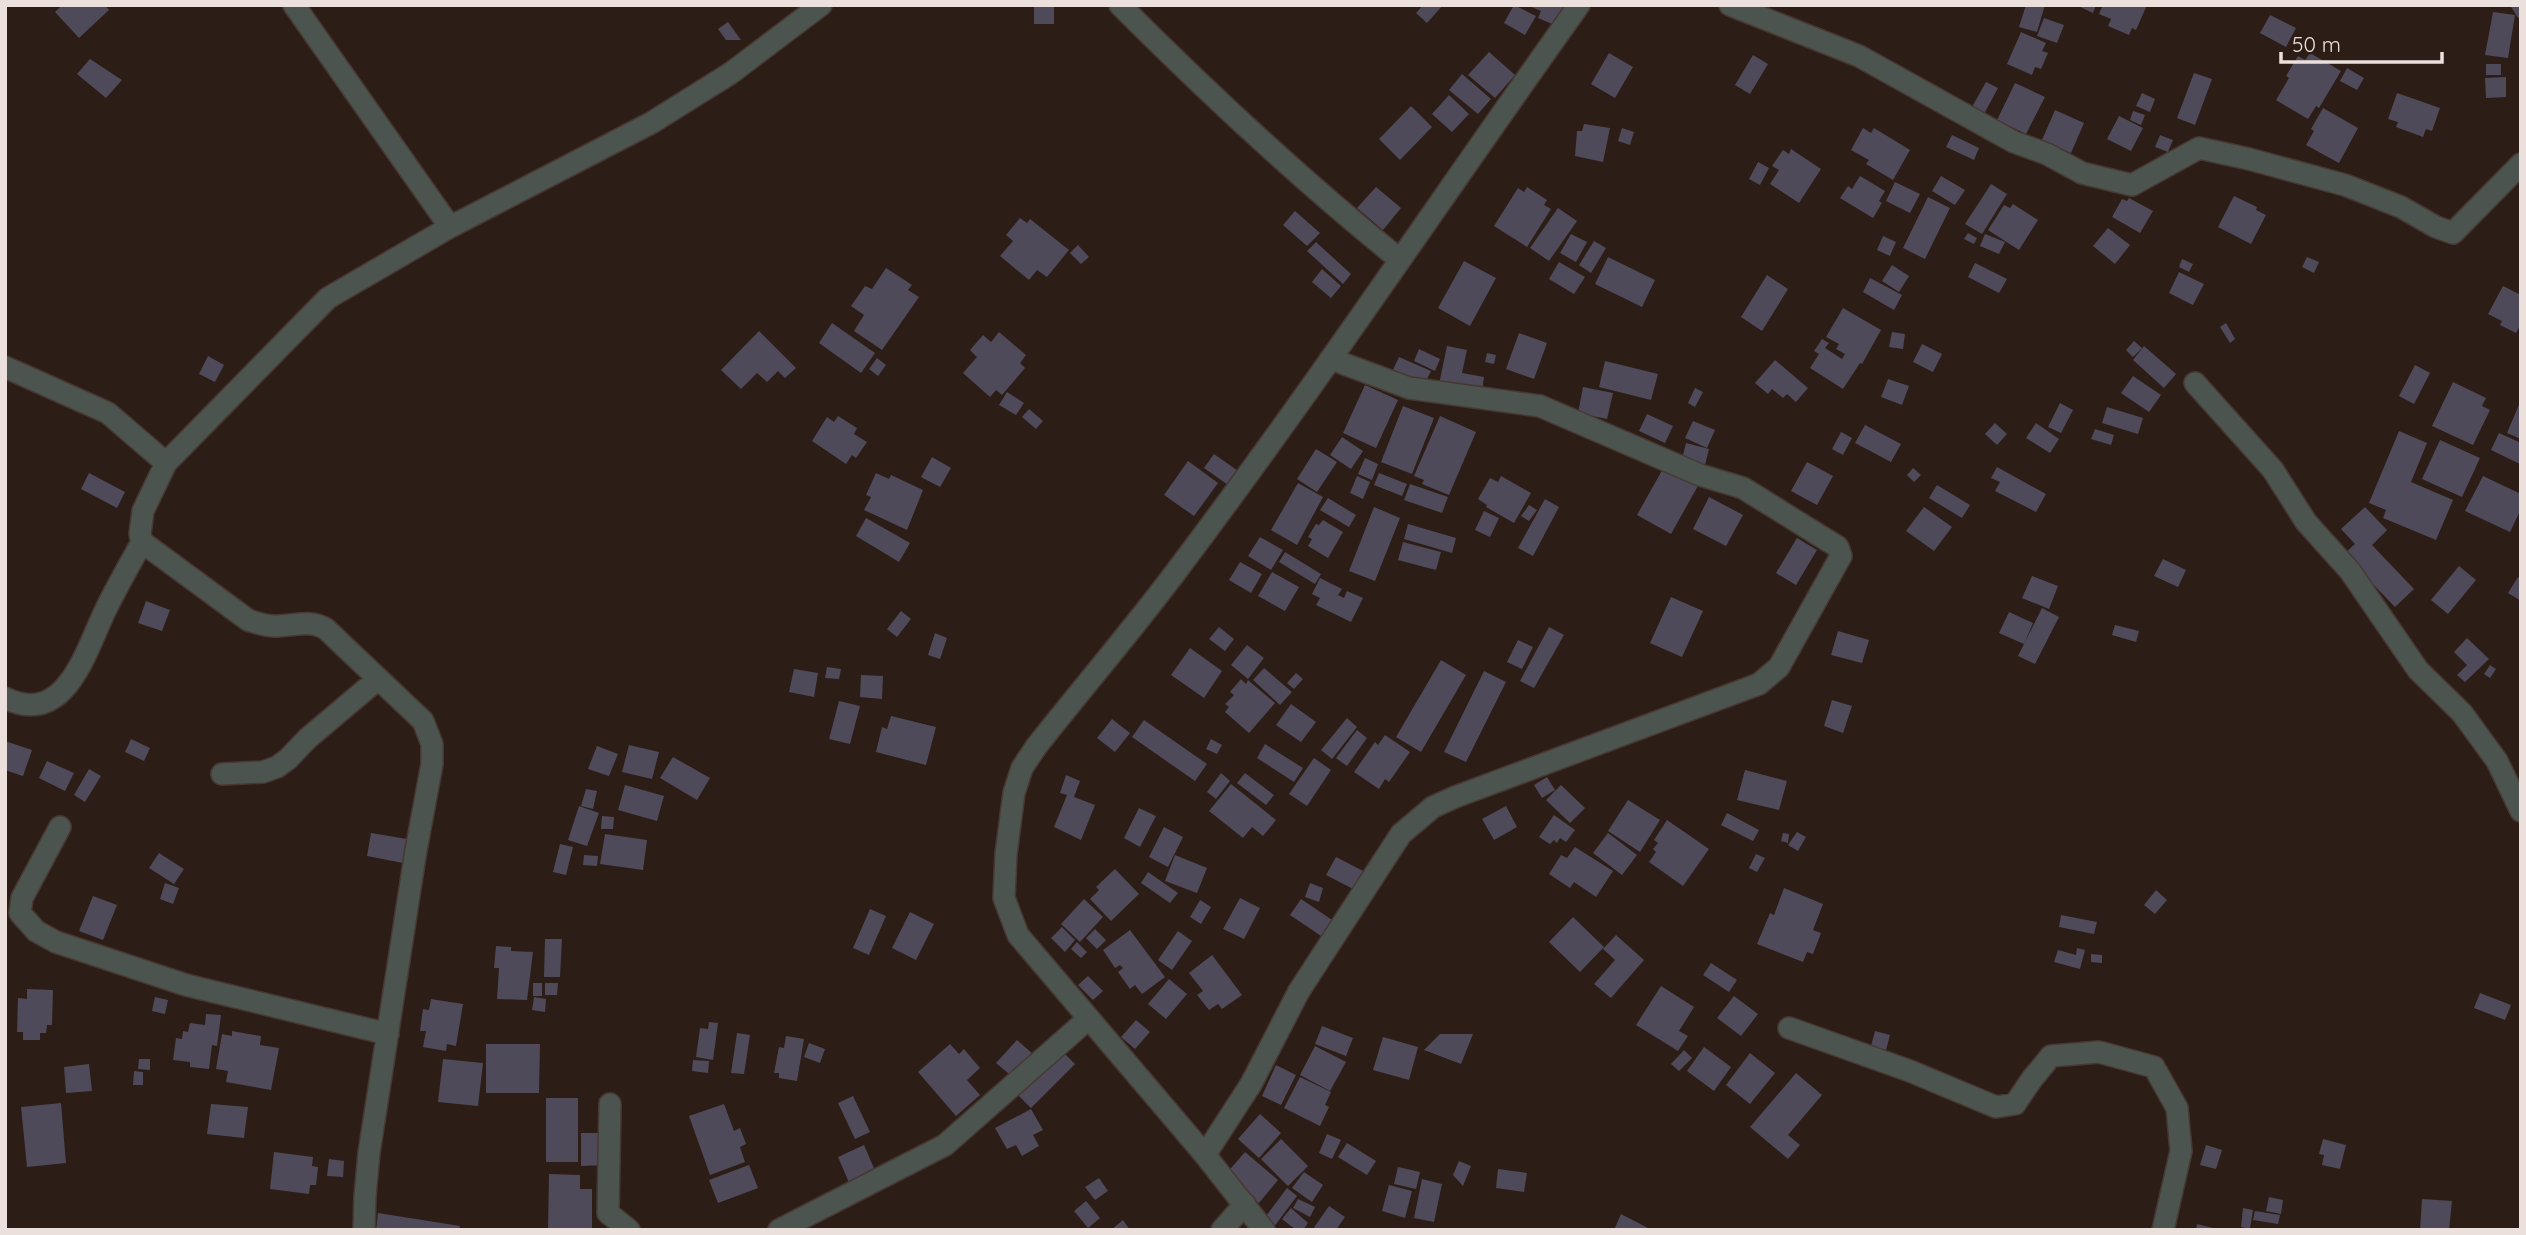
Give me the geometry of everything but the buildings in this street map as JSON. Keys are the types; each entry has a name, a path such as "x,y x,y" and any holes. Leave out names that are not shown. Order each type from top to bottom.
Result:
{"street":[{"path":"294,5 450,228"},
{"path":"364,1230 369,1153 432,764 432,744 423,721 321,626 262,625 248,620 142,542 140,534 143,511 166,463 328,298 450,228 651,123 732,73 821,5"},
{"path":"1120,5 1329,203 1399,259"},
{"path":"1264,1230 1205,1155 1018,935 1004,898 1006,854 1014,793 1022,768 1180,566 1331,359 1579,5"},
{"path":"1730,5 1859,56 2014,142 2082,173 2132,185 2199,148 2345,185 2401,207 2436,227 2453,233 2521,164"},
{"path":"1205,1155 1251,1084 1299,991 1401,834 1433,807 1455,797 1759,684 1779,667 1840,556 1838,547 1743,488 1700,475 1540,406 1409,388 1331,359"},
{"path":"5,367 107,413 166,463"},
{"path":"2195,383 2273,470 2306,522 2350,571 2418,670 2462,713 2497,761 2521,811"},
{"path":"5,698 30,707 48,701 71,683 81,667 106,608 142,542"},
{"path":"222,774 263,772 277,767 378,679"},
{"path":"60,827 22,898 20,913 36,932 57,942 186,985 388,1034"},
{"path":"779,1230 945,1145 1087,1019"},
{"path":"1789,1028 1910,1071 1996,1107 2015,1104 2051,1056 2099,1052 2154,1067 2177,1108 2181,1151 2163,1230"},
{"path":"610,1104 608,1213 629,1230"},
{"path":"1223,1230 1245,1204"}]}
